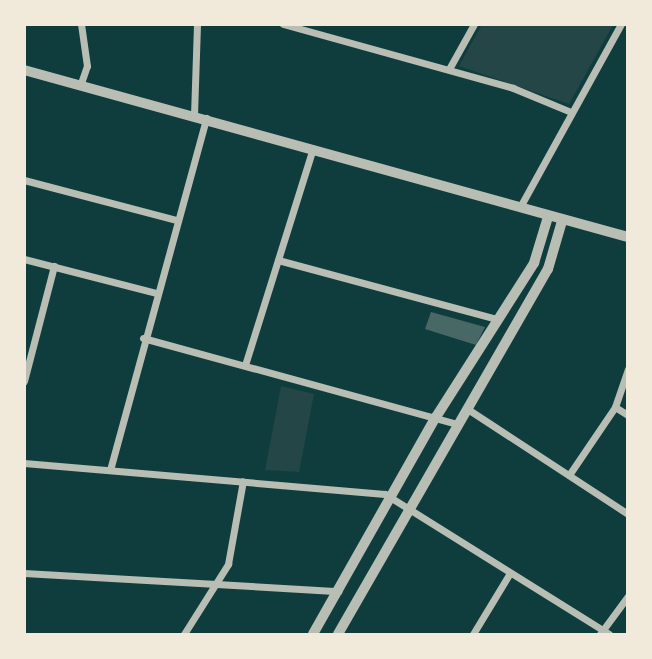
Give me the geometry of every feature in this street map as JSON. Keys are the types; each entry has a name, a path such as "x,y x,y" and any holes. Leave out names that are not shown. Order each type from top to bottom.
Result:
{"street":[{"path":"80,24 87,66 80,86"},
{"path":"194,115 197,24"},
{"path":"283,24 449,69 571,112"},
{"path":"322,35 327,24"},
{"path":"449,69 474,24"},
{"path":"520,207 621,24"},
{"path":"24,70 313,148 562,221 627,236"},
{"path":"110,470 156,293 206,118"},
{"path":"245,365 313,148"},
{"path":"24,180 177,220"},
{"path":"313,635 436,417 534,262 548,217"},
{"path":"338,635 465,407 548,269 562,221"},
{"path":"24,259 156,293"},
{"path":"278,260 498,319"},
{"path":"24,381 29,344 54,266"},
{"path":"144,338 457,424"},
{"path":"569,475 615,407 628,369"},
{"path":"465,407 628,514"},
{"path":"615,407 628,415"},
{"path":"24,463 243,481 391,497 604,632 628,596"},
{"path":"184,635 210,585 228,564 243,481"},
{"path":"24,573 338,591"},
{"path":"473,635 510,573"}],"shaded area":[{"path":"482,24 613,25 569,104 459,66"},
{"path":"281,386 314,394 299,472 265,470"}],"building":[{"path":"431,312 485,327 476,345 425,329"}]}
